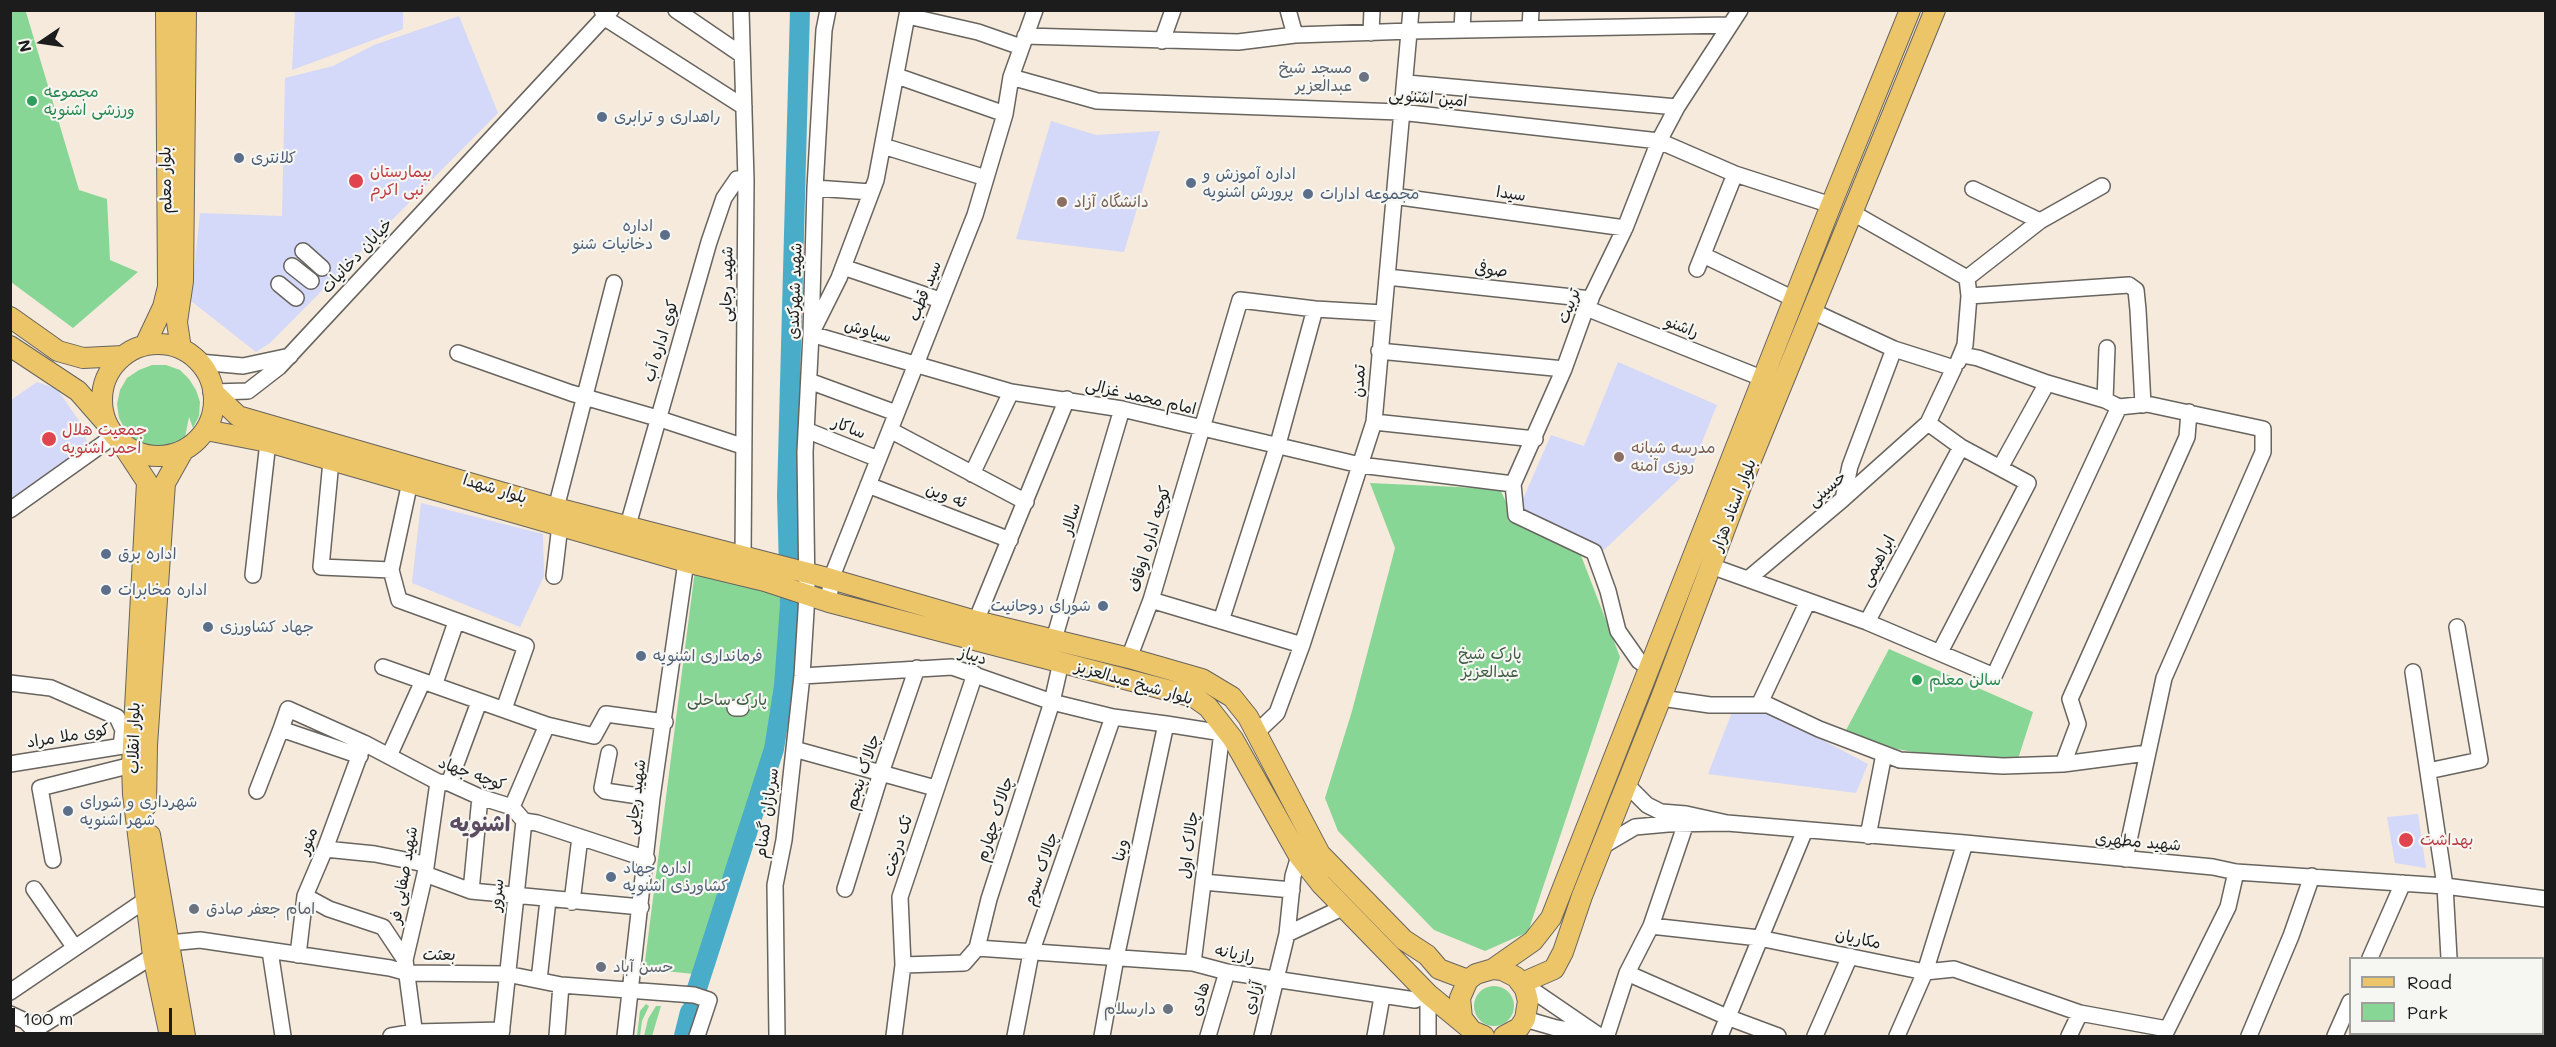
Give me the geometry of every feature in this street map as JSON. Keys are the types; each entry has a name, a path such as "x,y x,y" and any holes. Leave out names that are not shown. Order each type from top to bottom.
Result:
{"main road":[{"name":"بلوار معلم","path":"145,345 163,307 168,287 166,10"},
{"name":"بلوار معلم","path":"181,349 177,321 183,281 186,10"},
{"name":"بلوار استاد هژار","path":"1468,980 1476,974 1493,969 1522,950 1544,929 1551,918 1910,10"},
{"name":"بلوار استاد هژار","path":"1522,983 1554,969 1563,952 1711,566 1935,10"},
{"path":"1831,205 1853,213"},
{"path":"10,317 58,351 83,358 123,356"},
{"path":"10,346 78,392 114,435 136,453 152,457 168,456 183,451 196,442 206,430 213,414 213,392 211,382 199,362 181,349 163,344 145,345 123,356 110,370 103,387 102,405 114,435"},
{"name":"بلوار شهدا","path":"213,392 238,416 558,517 686,562 765,581 801,593"},
{"name":"بلوار شهدا","path":"206,430 268,442 410,482 558,517 628,525 796,571"},
{"name":"بلوار انقلاب","path":"114,435 147,482 133,750 133,794 153,956 170,1036"},
{"name":"بلوار انقلاب","path":"183,451 165,483 133,750 146,810 185,1036"},
{"name":"بلوار شیخ عبدالعزیز","path":"796,571 976,621 1129,658 1202,679 1223,691 1243,710 1257,732 1320,854 1404,940 1428,955 1439,969 1468,980"},
{"name":"بلوار شیخ عبدالعزیز","path":"801,593 1194,698 1208,707 1239,752 1299,856 1321,884 1428,994 1477,1034"},
{"path":"1642,690 1661,698"},
{"path":"1239,752 1257,732"},
{"path":"1582,840 1602,847"},
{"path":"1493,969 1509,973 1522,983 1528,1002 1521,1028 1504,1036"},
{"path":"1468,980 1460,998 1462,1018 1477,1034"}],"street":[{"path":"676,10 742,55"},
{"name":"شهید رجایی","path":"741,10 746,180 742,446 743,557"},
{"name":"شهید شهرکندی","path":"801,593 796,571 809,381 815,188 824,30 828,10"},
{"name":"سید قطب","path":"829,602 831,579 975,215 1005,114 1011,77 1035,10"},
{"path":"1162,41 1173,10"},
{"path":"1288,10 1295,35"},
{"path":"1371,33 1372,10"},
{"name":"تمدن","path":"1257,732 1277,713 1302,645 1374,422 1401,112 1407,83 1411,10"},
{"path":"1462,30 1463,10"},
{"path":"1530,28 1531,10"},
{"name":"تربیت","path":"1513,484 1564,369 1588,304 1625,228 1659,141 1677,107 1740,10"},
{"path":"606,13 744,106"},
{"name":"خیابان دخانیات","path":"213,392 248,391 279,367 606,13"},
{"path":"811,334 843,267 871,192 883,146 908,13 1023,42 1238,42 1295,35 1530,28 1607,18 1666,17 1731,25"},
{"path":"897,76 1005,114"},
{"name":"امین اشنویی","path":"1011,77 1097,101 1401,112 1659,141 1736,174 1831,205"},
{"path":"1407,83 1677,107"},
{"path":"883,146 986,178"},
{"path":"1736,174 1700,262 1794,299"},
{"name":"کوی اداره آب","path":"628,525 657,418 724,198 737,179 746,180"},
{"path":"1967,278 2040,221 2102,186"},
{"path":"815,188 871,192"},
{"path":"1973,189 2040,221"},
{"name":"سیدا","path":"1393,196 1625,228"},
{"path":"1853,213 1967,278"},
{"path":"303,251 322,268"},
{"path":"292,266 311,281"},
{"path":"843,267 940,300"},
{"name":"صوفی","path":"1386,277 1588,304"},
{"path":"1940,652 2028,483 1960,447 1928,423 1965,345 1969,296 1967,278"},
{"path":"554,576 558,517 614,283"},
{"path":"279,284 296,298"},
{"path":"1969,296 2129,285 2136,290 2143,405"},
{"name":"کوچه اداره اوقاف","path":"1129,658 1150,600 1240,300 1315,309"},
{"name":"راشنو","path":"1588,304 1764,379"},
{"path":"1221,621 1278,444 1315,309 1383,313"},
{"path":"1812,311 1894,349 1958,362 1978,358 2112,404 2143,405 2189,412 2263,429 2263,452 2164,678 2125,859"},
{"name":"سیاوش","path":"811,334 915,363"},
{"path":"1711,566 1867,622 1994,676 2112,404 2107,348"},
{"path":"1843,499 1850,466 1894,349"},
{"path":"1379,351 1564,369"},
{"path":"458,353 585,397 742,446"},
{"path":"199,362 243,366 290,356"},
{"name":"امام محمد غزالی","path":"915,363 1011,392 1122,409 1360,465"},
{"path":"809,381 896,413"},
{"path":"2000,468 2047,383"},
{"path":"972,474 1011,392"},
{"path":"976,621 1067,399"},
{"name":"سالار","path":"1054,639 1122,409"},
{"path":"2063,764 2078,724 2070,699 2187,437 2189,412"},
{"path":"1374,422 1534,439"},
{"name":"حسینی","path":"1748,579 1928,423"},
{"name":"ساکار","path":"806,430 878,459"},
{"path":"890,430 1026,502"},
{"path":"10,510 114,435"},
{"path":"253,575 268,442"},
{"name":"ابراهیمی","path":"1867,622 1960,447"},
{"path":"332,461 321,567 392,570"},
{"path":"1360,465 1513,484 1516,514 1594,552 1608,591 1618,631 1639,661 1650,669"},
{"path":"410,482 392,570 399,600 526,646 504,709"},
{"name":"ئه وین","path":"868,485 1010,540"},
{"name":"شهید رجایی","path":"625,1036 647,859 652,798 665,722 686,562"},
{"name":"سربازان گمنام","path":"777,1036 775,885 784,840 802,676 801,593"},
{"path":"1150,600 1302,645"},
{"path":"1759,705 1808,601"},
{"path":"389,756 428,683 456,622"},
{"path":"2428,771 2480,760 2457,627"},
{"path":"1052,702 1061,662"},
{"path":"383,667 547,725 594,736 606,714 665,722"},
{"name":"دیباز","path":"802,676 952,667 1052,702 1113,717"},
{"name":"چالاک پنجم","path":"845,889 880,773 917,668"},
{"path":"2413,672 2445,886 2449,957"},
{"name":"تک درخت","path":"894,1036 903,965 900,897 975,674"},
{"path":"10,684 51,688 117,717 133,750 40,788 52,860"},
{"path":"1661,698 1710,705 1768,705 1819,729 1900,760 2003,766 2063,764 2147,753"},
{"name":"شهید صفایی فر","path":"407,967 444,783 479,702"},
{"name":"چالاک چهارم","path":"977,948 989,899 1052,702"},
{"name":"کوچه جهاد","path":"281,729 288,709 362,749 389,756 444,783 512,807 524,821"},
{"path":"1113,717 1226,733"},
{"name":"چالاک سوم","path":"1015,1036 1031,953 1113,717"},
{"name":"وینا","path":"1102,1036 1116,958 1166,724"},
{"path":"512,807 547,725"},
{"path":"257,791 281,729 362,749"},
{"name":"چالاک اول","path":"1193,963 1226,733"},
{"name":"منور","path":"298,955 305,896 362,749"},
{"path":"794,749 935,788"},
{"name":"کوی ملا مراد","path":"10,764 133,750"},
{"path":"609,753 602,788 605,792 652,798"},
{"path":"1868,836 1884,754"},
{"path":"1597,802 1611,797 1626,787 1647,805 1661,812 1686,814 1728,823"},
{"path":"471,891 480,797"},
{"path":"524,821 647,859"},
{"name":"سرور","path":"501,1033 524,821"},
{"path":"1602,847 1635,827 1686,823 1728,823"},
{"path":"1605,1035 1627,973 1651,926 1686,823"},
{"name":"شهید مطهری","path":"1728,823 1965,843 2213,867 2236,872 2445,886 2546,899"},
{"path":"1720,1036 1805,830"},
{"path":"572,902 580,837"},
{"path":"1903,1034 1926,972 1965,843"},
{"path":"325,849 375,854 425,869 471,891 641,907"},
{"name":"آزادی","path":"1262,1036 1287,934 1299,856"},
{"path":"2165,1033 2228,907 2236,872"},
{"path":"2250,1036 2291,936 2312,876"},
{"path":"1203,882 1292,890"},
{"path":"2370,957 2403,883"},
{"path":"34,889 75,948"},
{"path":"305,896 329,909 383,927 407,967 415,1034"},
{"path":"10,992 147,899"},
{"path":"539,981 548,900"},
{"path":"1287,934 1344,907"},
{"name":"مکاریان","path":"1651,926 1759,938 1926,972 1954,969 2080,1013 2165,1033"},
{"name":"بعثت","path":"169,943 200,940 390,968 407,967 507,974 561,985 694,995 709,1000 697,1036"},
{"path":"10,1014 25,1021 37,1034 169,943"},
{"path":"903,965 964,963 977,948"},
{"name":"رازیانه","path":"977,948 1193,963 1227,972 1382,997 1415,1000 1428,994"},
{"path":"270,951 283,1036"},
{"path":"1815,1036 1850,956"},
{"name":"هادی","path":"1208,1036 1227,972"},
{"path":"1627,973 1727,1017 1778,1036"},
{"path":"1522,983 1605,1035"},
{"path":"557,1036 561,985"},
{"path":"1428,994 1428,1036"},
{"path":"1375,1036 1382,997"},
{"path":"2335,1036 2349,1004"},
{"path":"2069,1036 2080,1013"},
{"path":"1521,1028 1556,1029 1605,1035"},
{"path":"391,1036 501,1033"}],"shaded area":[{"path":"295,11 403,11 403,29 292,70"},
{"name":"بیمارستان نبی اکرم","path":"459,16 498,113 270,343 256,352 191,301 200,213 282,216 285,78 333,66 374,45"},
{"path":"1051,121 1096,135 1160,131 1124,252 1016,239"},
{"name":"مدرسه شبانه روزی آمنه","path":"1618,362 1717,405 1692,467 1604,550 1516,515 1551,435 1584,446"},
{"name":"جمعیت هلال احمر اشنویه","path":"37,382 57,389 80,422 88,445 11,498 11,400"},
{"path":"421,503 543,534 544,576 520,627 412,583"},
{"path":"1734,707 1766,710 1868,764 1856,793 1708,774"},
{"name":"بهداشت","path":"2418,814 2426,868 2395,863 2387,817"}],"green space":[{"name":"مجموعه ورزشی اشنویه","path":"10,11 26,12 79,190 107,199 110,260 138,272 73,328 11,282"},
{"path":"152,365 166,365 180,370 196,390 200,402 199,416 193,428 189,417 185,437 174,444 161,447 148,446 136,441 126,431 119,418 117,404 120,390 127,378"},
{"name":"پارک شیخ عبدالعزیز","path":"1370,483 1500,489 1514,520 1577,545 1620,657 1528,932 1485,951 1434,930 1338,831 1325,798 1352,711 1395,548"},
{"name":"پارک ساحلی","path":"695,570 762,588 783,599 775,710 764,761 694,974 644,969"},
{"name":"سالن معلم","path":"1889,649 2033,712 2018,759 1931,755 1885,747 1844,734"},
{"path":"1494,986 1508,992 1514,1006 1508,1020 1494,1026 1480,1020 1474,1006 1480,992"},
{"path":"646,1004 649,1006 642,1021 640,1036 637,1036 640,1011"},
{"path":"656,1006 661,1006 652,1036 644,1036 648,1019"}],"waterway":[{"path":"693,1001 774,749 784,686 790,605 787,496 800,10"},
{"path":"684,1036 690,1012"}],"place":[{"name":"مسجد شیخ عبدالعزیر","path":"1364,77"},
{"name":"مجموعه ورزشی اشنویه","path":"32,101"},
{"name":"راهداری و ترابری","path":"602,117"},
{"name":"کلانتری","path":"239,158"},
{"name":"بیمارستان نبی اکرم","path":"356,181"},
{"name":"اداره آموزش و پرورش اشنویه","path":"1191,183"},
{"name":"مجموعه ادارات","path":"1308,194"},
{"name":"دانشگاه آزاد","path":"1062,202"},
{"name":"اداره دخانیات شنو","path":"665,235"},
{"name":"جمعیت هلال احمر اشنویه","path":"49,439"},
{"name":"مدرسه شبانه روزی آمنه","path":"1619,457"},
{"name":"اداره برق","path":"106,554"},
{"name":"اداره مخابرات","path":"106,590"},
{"name":"شورای روحانیت","path":"1103,606"},
{"name":"جهاد کشاورزی","path":"208,627"},
{"name":"فرمانداری اشنویه","path":"641,656"},
{"name":"سالن معلم","path":"1917,680"},
{"name":"شهرداری و شورای شهر اشنویه","path":"68,811"},
{"name":"بهداشت","path":"2406,840"},
{"name":"اداره جهاد کشاورذی اشنویه","path":"611,877"},
{"name":"امام جعفر صادق","path":"194,909"},
{"name":"حسن آباد","path":"601,967"},
{"name":"دارسلام","path":"1168,1009"}],"district":[{"name":"اشنویه","path":"480,824"}]}
